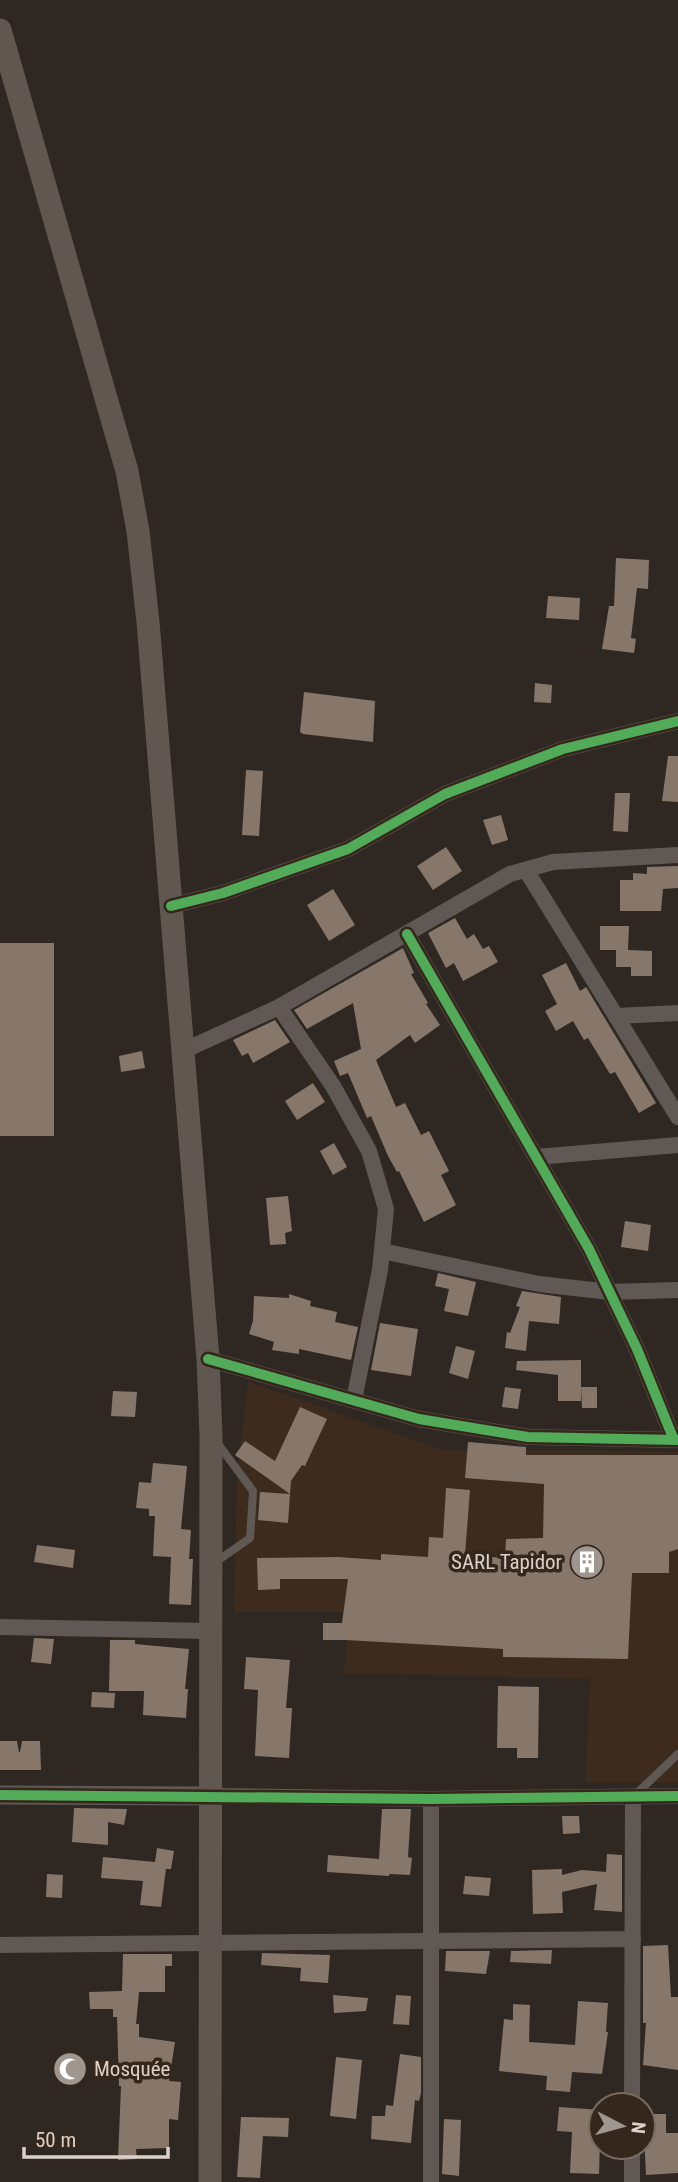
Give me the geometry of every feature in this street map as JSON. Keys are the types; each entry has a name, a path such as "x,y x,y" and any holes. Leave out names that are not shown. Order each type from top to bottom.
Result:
{"main road":[{"path":"0,30 127,471 138,531 148,622 208,1359 211,1435 210,2182"}],"street":[{"path":"171,906 223,893 348,849 445,794 563,749 678,721"},
{"path":"183,1051 279,1007 510,874 553,862 678,855"},
{"path":"526,870 678,1117"},
{"path":"208,1359 419,1419 528,1437 676,1440 637,1349 589,1249 407,934"},
{"path":"279,1007 333,1086 369,1151 386,1209 380,1270 354,1400"},
{"path":"616,1016 678,1013"},
{"path":"536,1157 678,1145"},
{"path":"382,1251 540,1284 610,1292 678,1290"},
{"path":"0,1627 211,1631"},
{"path":"0,1795 431,1799 678,1796"},
{"path":"632,2091 633,1797"},
{"path":"431,1799 431,2182"},
{"path":"0,1945 633,1939"},
{"path":"632,2161 632,2182"}],"lane":[{"path":"211,1435 253,1490 250,1538 211,1566"},
{"path":"633,1797 678,1754"}],"shaded area":[{"path":"248,1381 439,1449 678,1452 678,1783 585,1782 590,1679 344,1673 349,1612 234,1612 237,1477"}],"building":[{"path":"616,558 649,560 648,589 637,588 631,638 636,639 634,653 602,649 609,606 614,606"},
{"path":"548,596 580,598 579,620 546,618"},
{"path":"535,683 552,685 551,703 534,702"},
{"path":"304,692 375,701 373,742 300,732"},
{"path":"668,756 678,756 678,802 662,801"},
{"path":"246,770 263,771 259,836 242,835"},
{"path":"615,793 630,793 628,832 613,831"},
{"path":"501,815 508,840 492,845 483,820"},
{"path":"446,847 462,871 433,890 417,866"},
{"path":"678,866 678,888 663,889 661,911 620,911 620,880 633,880 633,873 647,874 647,867"},
{"path":"333,889 355,925 329,941 307,905"},
{"path":"455,918 467,939 474,934 483,949 489,946 498,962 463,981 454,963 446,968 428,933"},
{"path":"600,926 629,926 628,950 652,951 652,976 631,976 631,967 616,967 616,950 600,950"},
{"path":"0,943 54,943 54,1136 0,1136"},
{"path":"403,948 414,973 411,974 440,1025 415,1043 410,1035 376,1060 396,1107 405,1103 421,1135 429,1131 449,1171 441,1175 456,1205 424,1222 399,1171 397,1172 388,1156 371,1116 367,1118 348,1073 340,1076 334,1061 361,1049 353,1003 307,1029 294,1010"},
{"path":"566,963 580,991 586,987 656,1103 639,1113 615,1072 610,1074 588,1038 584,1040 573,1021 556,1031 545,1011 557,1004 542,975"},
{"path":"275,1020 290,1042 253,1063 248,1053 242,1056 233,1040"},
{"path":"142,1051 145,1068 121,1072 119,1056"},
{"path":"313,1083 325,1102 297,1120 285,1101"},
{"path":"334,1143 347,1167 333,1175 320,1151"},
{"path":"288,1196 292,1231 285,1233 286,1244 270,1245 266,1198"},
{"path":"625,1221 651,1225 648,1251 621,1247"},
{"path":"438,1273 476,1282 468,1316 444,1311 449,1289 435,1286"},
{"path":"522,1291 561,1297 559,1324 529,1321 526,1351 505,1348 507,1332 510,1333 520,1307 516,1306"},
{"path":"289,1294 311,1301 310,1306 337,1312 335,1322 358,1327 351,1360 299,1349 299,1354 272,1350 274,1342 249,1334 253,1321 254,1296 289,1298"},
{"path":"380,1323 418,1329 411,1376 371,1370"},
{"path":"456,1346 475,1351 468,1379 449,1373"},
{"path":"581,1360 581,1401 558,1401 558,1375 516,1370 517,1361"},
{"path":"505,1387 521,1389 518,1409 502,1407"},
{"path":"581,1387 597,1387 597,1408 582,1408"},
{"path":"113,1391 137,1392 135,1417 111,1416"},
{"path":"300,1407 327,1419 305,1466 302,1465 291,1481 290,1494 235,1455 245,1441 275,1461"},
{"path":"468,1442 526,1447 526,1455 678,1455 678,1549 669,1552 669,1573 632,1573 628,1659 503,1657 503,1649 323,1640 323,1623 342,1623 348,1579 280,1579 280,1589 258,1590 257,1558 338,1557 381,1560 381,1554 428,1557 429,1537 443,1538 446,1488 470,1490 465,1555 505,1558 506,1539 543,1538 544,1484 465,1478"},
{"path":"153,1463 187,1466 181,1529 191,1530 191,1605 169,1604 171,1557 153,1556 155,1516 149,1516 149,1509 136,1508 139,1482 151,1483"},
{"path":"260,1492 290,1494 288,1523 258,1520"},
{"path":"37,1545 75,1550 73,1568 34,1562"},
{"path":"34,1638 54,1639 51,1664 31,1662"},
{"path":"110,1640 135,1640 135,1644 189,1649 185,1689 188,1689 186,1718 143,1715 144,1691 109,1691"},
{"path":"246,1657 290,1660 286,1708 292,1708 289,1758 255,1756 258,1690 244,1689"},
{"path":"498,1686 539,1687 538,1758 517,1758 517,1748 497,1748"},
{"path":"92,1692 115,1693 114,1708 91,1707"},
{"path":"0,1741 17,1741 20,1752 22,1741 40,1741 41,1770 0,1770"},
{"path":"74,1808 127,1809 124,1825 108,1822 108,1845 72,1842"},
{"path":"382,1809 411,1809 408,1857 412,1858 410,1875 327,1872 328,1855 379,1859"},
{"path":"562,1816 579,1816 580,1833 563,1834"},
{"path":"157,1848 174,1851 171,1869 166,1869 161,1907 140,1905 143,1881 101,1878 103,1857 155,1862"},
{"path":"607,1854 622,1855 622,1912 594,1910 597,1884 562,1892 563,1913 533,1914 532,1870 562,1869 562,1875 582,1870 606,1872"},
{"path":"47,1874 63,1875 62,1898 46,1897"},
{"path":"465,1876 491,1878 489,1896 463,1894"},
{"path":"668,1945 671,1997 678,1997 678,2070 643,2065 646,2023 643,2023 643,1946"},
{"path":"552,1950 551,1964 510,1962 511,1951"},
{"path":"446,1951 490,1951 486,1974 445,1971"},
{"path":"262,1953 330,1955 328,1983 300,1981 301,1968 261,1965"},
{"path":"123,1954 172,1954 172,1966 165,1966 165,1992 139,1992 136,2024 139,2024 139,2037 175,2042 169,2081 181,2082 178,2120 169,2119 169,2148 136,2149 137,2159 118,2160 121,2086 117,2017 113,2017 113,2009 90,2009 89,1992 122,1991"},
{"path":"333,1995 368,1998 366,2011 334,2013"},
{"path":"396,1995 411,1996 409,2025 393,2024"},
{"path":"578,2001 608,2003 608,2032 602,2074 572,2072 570,2092 546,2090 547,2076 499,2071 504,2019 513,2020 513,2004 530,2005 529,2042 575,2045"},
{"path":"400,2054 421,2057 421,2093 419,2101 415,2100 411,2143 371,2139 372,2116 385,2116 386,2105 393,2106"},
{"path":"336,2057 362,2060 356,2119 330,2116"},
{"path":"559,2107 587,2109 587,2161 599,2161 599,2174 570,2173 572,2132 557,2131"},
{"path":"657,2114 666,2114 666,2133 678,2133 678,2173 646,2175 645,2161 657,2161"},
{"path":"241,2117 289,2118 288,2137 263,2136 260,2178 237,2177"},
{"path":"444,2119 461,2120 459,2176 442,2174"}],"cycle path":[{"path":"171,906 223,893 348,849 445,794 563,749 678,721"},
{"path":"407,934 589,1249 637,1349 674,1440"},
{"path":"208,1359 419,1419 528,1437 678,1440"},
{"path":"0,1795 431,1799 678,1796"}],"place":[{"name":"SARL Tapidor","path":"587,1562"},
{"name":"Mosquée","path":"70,2069"}]}
